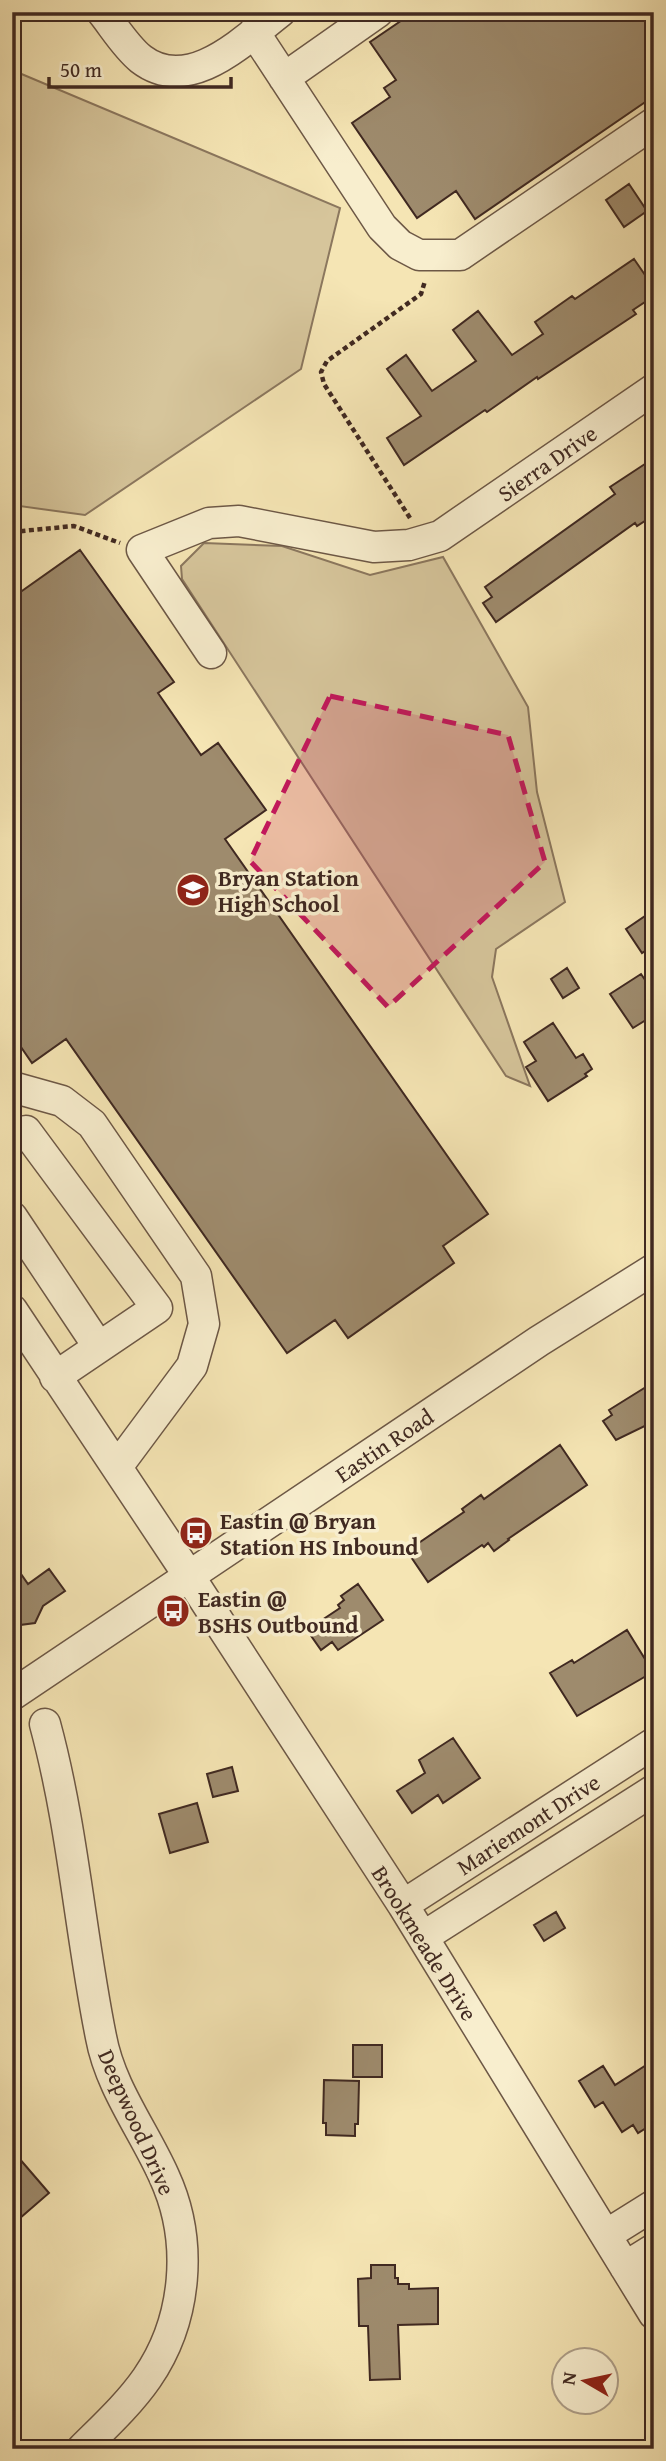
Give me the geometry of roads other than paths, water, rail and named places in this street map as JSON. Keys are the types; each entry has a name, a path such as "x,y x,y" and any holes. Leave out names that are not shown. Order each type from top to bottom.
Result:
{"street":[{"path":"102,12 142,59 162,68 188,71 215,62 280,12"},
{"path":"284,78 378,12"},
{"path":"254,32 382,227 400,245 419,255 460,255 654,123"},
{"name":"Sierra Drive","path":"211,653 142,550 209,523 239,521 374,547 433,539 654,389"},
{"path":"12,1087 62,1101 92,1124 196,1276 204,1324 192,1366 117,1467"},
{"path":"12,1140 26,1131 157,1308 55,1377"},
{"path":"12,1217 98,1346"},
{"name":"Eastin Road","path":"12,1695 539,1341 654,1269"},
{"name":"Brookmeade Drive","path":"12,1310 403,1905 654,2314"},
{"name":"Deepwood Drive","path":"45,1724 60,1775 101,2040 127,2105 165,2178 179,2221 183,2253 182,2288 164,2347 146,2379 82,2449"},
{"name":"Mariemont Drive","path":"403,1905 654,1743"},
{"name":"Mariemont Drive","path":"423,1937 654,1790"},
{"path":"606,2235 654,2205"},
{"path":"625,2267 654,2249"}],"place":[{"name":"Bryan Station High School","path":"193,890"},
{"name":"Eastin @ Bryan Station HS Inbound","path":"196,1533"},
{"name":"Eastin @ BSHS Outbound","path":"173,1611"}]}
